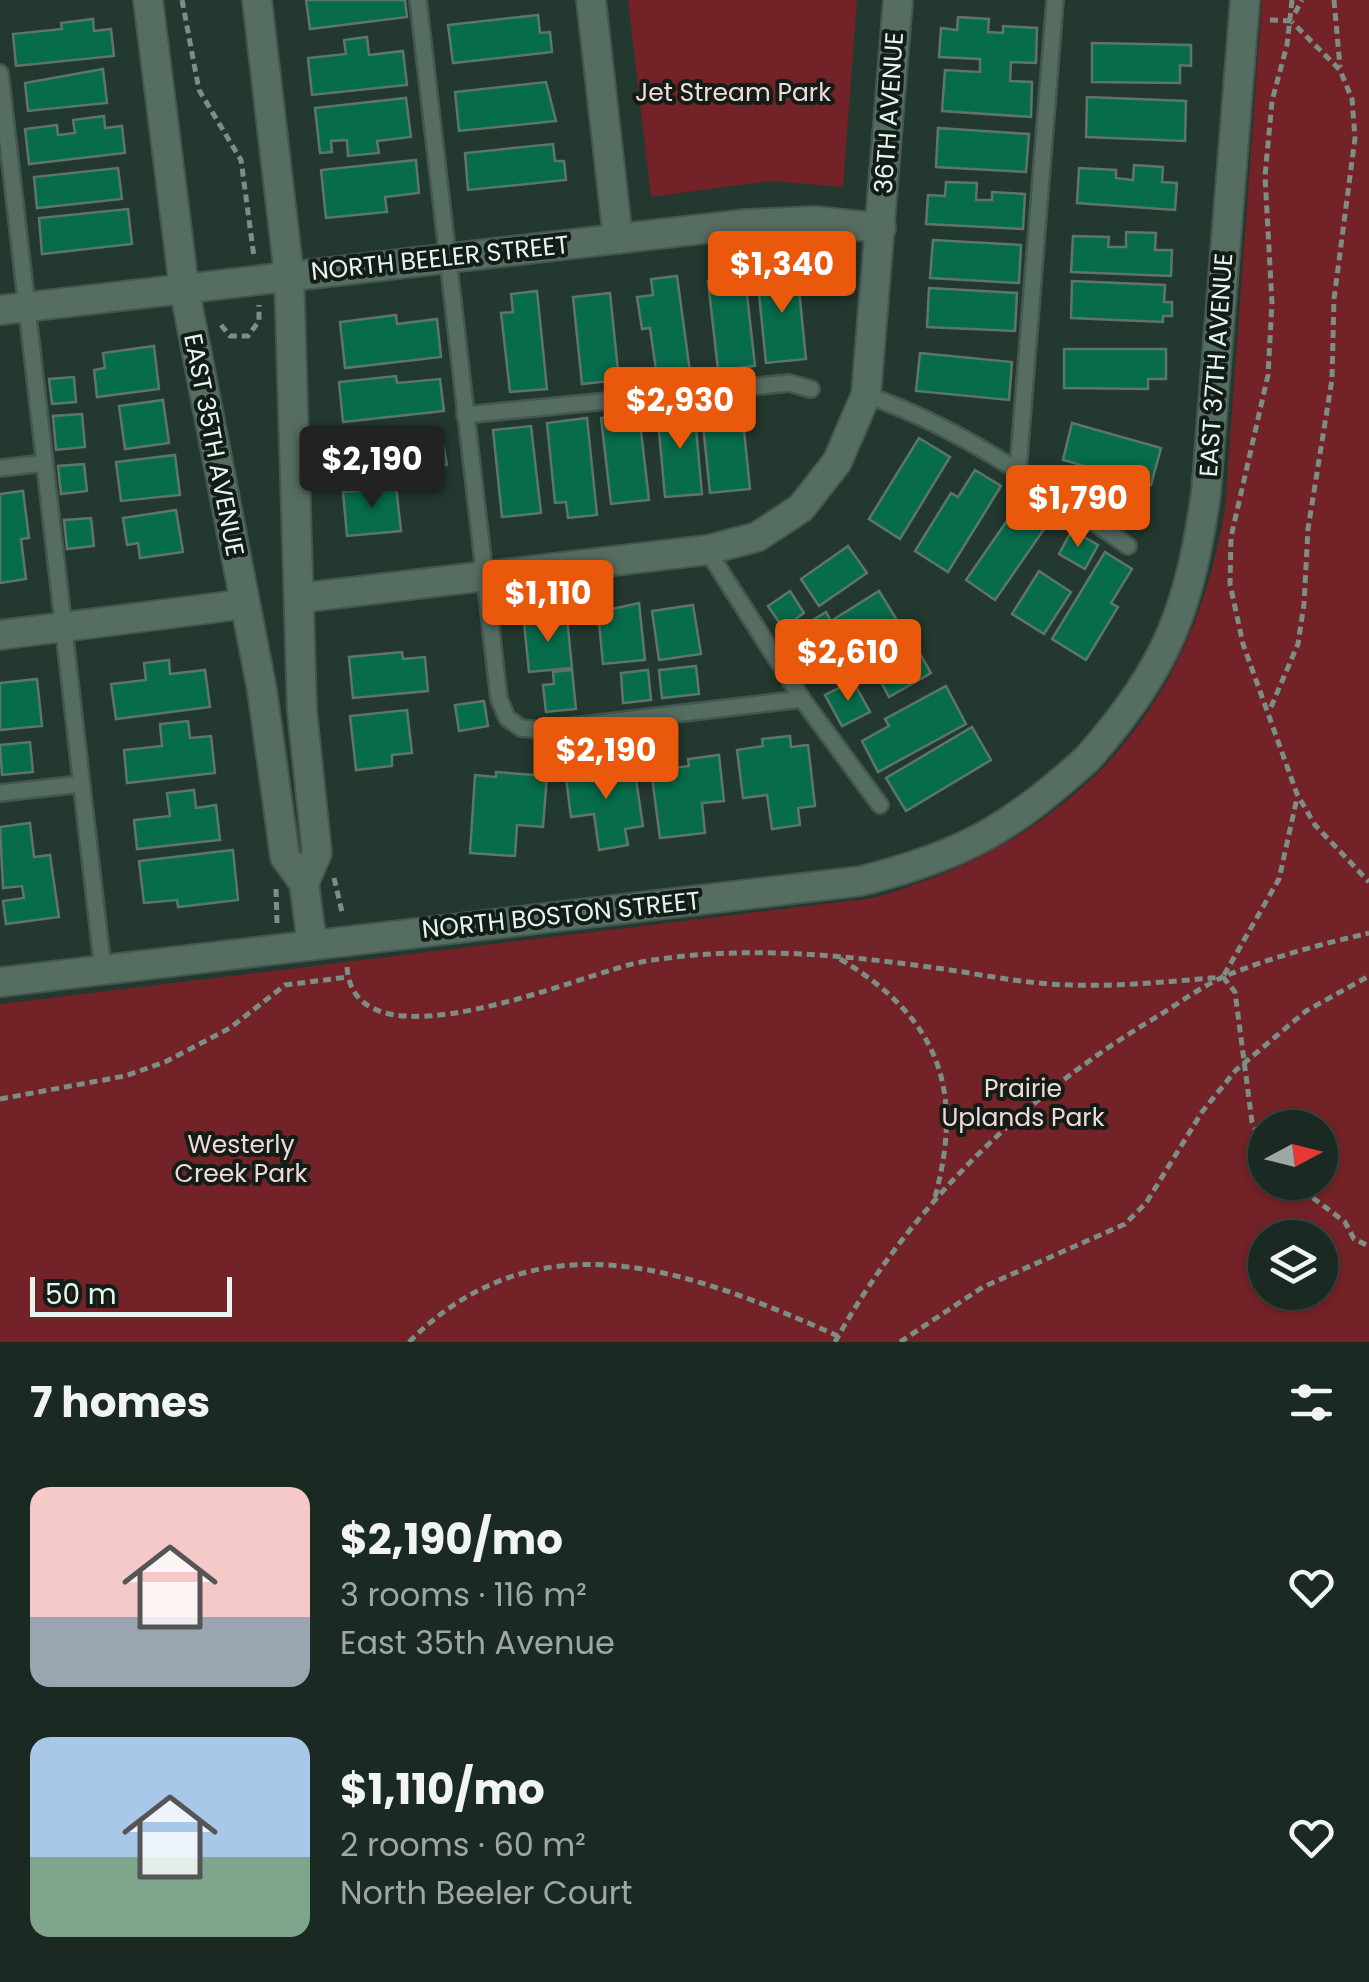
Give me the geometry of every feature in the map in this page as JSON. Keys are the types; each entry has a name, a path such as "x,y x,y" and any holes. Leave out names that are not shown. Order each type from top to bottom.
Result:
{"street":[{"name":"EAST 35TH AVENUE","path":"148,0 184,287 269,728 285,857 304,883 312,943"},
{"name":"EAST 35TH AVENUE","path":"257,0 288,274 302,711 317,853 304,883"},
{"path":"590,0 618,238"},
{"name":"36TH AVENUE","path":"300,598 707,550 756,537 801,508 837,462 866,395 898,0"},
{"name":"EAST 37TH AVENUE","path":"1088,758 1136,702 1171,644 1195,570 1208,474 1245,0"},
{"name":"NORTH BEELER STREET","path":"14,309 288,274 763,223 815,222 881,228"},
{"path":"0,635 245,604"},
{"name":"NORTH BOSTON STREET","path":"0,982 861,881 932,863 989,838 1033,808 1088,758"}],"lane":[{"path":"418,0 483,576 499,699 506,718 521,728 540,730 802,699"},
{"path":"1018,470 1055,0"},
{"path":"0,73 14,309 45,463 103,970"},
{"path":"465,415 789,383 811,390"},
{"path":"866,395 913,411 1018,470 1128,546"},
{"path":"0,468 45,463"},
{"path":"707,550 802,699 880,805"},
{"path":"0,793 82,784"}],"path":[{"path":"182,0 199,90 241,160 254,258"},
{"path":"1270,710 1298,644 1308,529 1332,379 1334,299 1355,138 1352,99 1340,70 1322,46 1298,32 1292,20 1292,0"},
{"path":"1302,0 1292,20 1272,101 1264,176 1272,303 1268,375 1229,558 1243,644 1298,794 1315,826 1369,882"},
{"path":"1334,0 1340,70"},
{"path":"219,315 224,332 248,336 260,322 258,302"},
{"path":"409,1342 440,1312 482,1287 526,1270 567,1264 660,1270 769,1304 837,1339 934,1200 1019,1115 1074,1070 1223,977 1279,879 1292,836 1298,794"},
{"path":"340,890 343,916"},
{"path":"276,893 276,923"},
{"path":"0,1099 90,1084 164,1062 230,1028 285,985 348,977 363,1000 382,1009 430,1017 498,1006 567,981 641,962 728,954 838,957 1052,984 1223,977 1369,933"},
{"path":"838,957 883,985 930,1042 944,1082 948,1124 946,1157 934,1200"},
{"path":"900,1342 983,1287 1124,1224 1146,1204 1202,1112 1245,1062 1306,1011 1369,976"},
{"path":"1223,977 1235,992 1251,1110"},
{"path":"1316,1200 1346,1222 1354,1239 1369,1246"}],"green space":[{"name":"Jet Stream Park","path":"628,0 857,0 843,187 769,181 651,197"},
{"name":"Prairie Uplands Park","path":"1262,0 1369,0 1369,1342 0,1342 0,1004 873,898 944,873 1007,842 1063,804 1111,759 1151,707 1183,649 1208,582 1225,509"}],"building":[{"path":"306,0 405,0 407,17 310,29"},
{"path":"538,15 540,33 550,32 552,52 453,63 448,25"},
{"path":"958,17 989,19 988,32 1003,33 1003,26 1037,28 1036,63 1011,62 1010,81 1032,82 1031,117 942,111 945,70 980,72 980,59 939,57 941,28 957,30"},
{"path":"93,19 94,31 111,29 114,56 16,66 13,34 62,29 61,23"},
{"path":"367,37 369,55 403,51 407,85 312,95 308,58 346,54 344,40"},
{"path":"1092,43 1191,45 1191,66 1180,65 1180,83 1092,82"},
{"path":"103,69 107,103 28,111 25,83"},
{"path":"546,82 556,121 459,131 455,92"},
{"path":"1087,97 1186,101 1185,141 1086,137"},
{"path":"406,98 411,137 377,141 379,153 348,156 347,140 331,141 332,152 320,153 315,108"},
{"path":"104,116 105,128 122,126 125,153 29,164 25,129 57,125 58,135 75,133 73,120"},
{"path":"938,128 1029,134 1026,172 936,167"},
{"path":"553,144 555,161 564,161 566,180 468,190 465,153"},
{"path":"416,160 419,193 385,197 387,212 326,218 321,170"},
{"path":"1134,165 1163,167 1162,182 1177,183 1175,210 1077,203 1079,168 1116,170 1116,178 1133,180"},
{"path":"118,168 122,199 37,208 34,177"},
{"path":"946,182 977,183 976,200 992,200 992,192 1025,194 1023,229 926,224 928,195 945,196"},
{"path":"128,209 132,244 42,254 39,218"},
{"path":"1126,232 1156,233 1155,250 1172,250 1171,276 1071,272 1073,236 1109,237 1108,247 1126,247"},
{"path":"933,240 1021,245 1019,283 930,278"},
{"path":"797,270 806,359 766,363 757,274"},
{"path":"677,276 690,372 657,377 650,328 642,329 637,297 653,295 651,279"},
{"path":"745,277 755,366 718,370 708,281"},
{"path":"1072,281 1165,285 1164,302 1172,302 1172,316 1163,316 1163,322 1071,318"},
{"path":"929,288 1017,293 1015,331 927,327"},
{"path":"537,291 547,389 510,392 501,313 513,312 511,294"},
{"path":"610,293 619,380 582,384 573,297"},
{"path":"396,315 397,324 437,319 441,357 345,368 340,322"},
{"path":"154,346 159,389 97,397 94,370 105,368 103,353"},
{"path":"1064,349 1166,349 1166,379 1148,379 1148,389 1064,388"},
{"path":"920,353 1012,362 1009,400 916,391"},
{"path":"396,376 397,383 440,379 444,411 343,422 339,382"},
{"path":"74,377 76,402 52,404 49,379"},
{"path":"163,400 169,443 125,449 119,406"},
{"path":"694,406 702,494 665,497 657,409"},
{"path":"742,411 750,489 710,493 702,415"},
{"path":"82,414 85,447 56,450 53,416"},
{"path":"639,414 649,500 611,504 601,418"},
{"path":"587,418 597,515 568,518 566,502 555,503 547,423"},
{"path":"1072,423 1161,448 1151,485 1063,460"},
{"path":"531,426 541,513 502,517 493,430"},
{"path":"441,432 447,465 352,479 346,442"},
{"path":"919,438 950,457 900,539 869,519"},
{"path":"175,455 180,495 121,501 116,462"},
{"path":"84,464 87,491 61,494 58,466"},
{"path":"975,470 1001,486 948,572 915,551 951,493 958,497"},
{"path":"396,486 401,531 347,536 343,492"},
{"path":"23,491 29,538 21,539 26,579 0,583 0,494"},
{"path":"1020,502 1049,522 995,600 966,580"},
{"path":"176,510 183,552 140,558 138,543 127,545 123,518"},
{"path":"91,518 94,546 67,549 64,520"},
{"path":"1072,530 1098,545 1085,569 1059,554"},
{"path":"848,546 867,573 819,606 801,579"},
{"path":"1105,552 1132,569 1111,603 1118,607 1086,660 1052,639"},
{"path":"1039,571 1071,592 1044,634 1012,614"},
{"path":"790,591 804,613 783,628 768,606"},
{"path":"879,591 900,625 816,677 789,635 826,612 831,621"},
{"path":"639,603 645,660 603,664 598,612"},
{"path":"693,605 701,654 659,660 652,611"},
{"path":"567,618 572,668 529,672 524,622"},
{"path":"912,640 931,673 889,697 871,663"},
{"path":"402,652 403,659 425,657 428,691 353,698 349,657"},
{"path":"169,660 170,674 205,670 210,707 116,719 111,684 146,680 144,663"},
{"path":"696,666 699,694 662,698 659,670"},
{"path":"572,670 576,709 546,712 543,685 554,684 553,672"},
{"path":"648,670 651,700 623,703 621,673"},
{"path":"37,679 42,726 0,730 0,683"},
{"path":"853,681 870,712 842,726 825,695"},
{"path":"946,686 966,724 878,772 862,741 889,726 885,719"},
{"path":"484,701 488,726 459,731 455,705"},
{"path":"407,710 412,753 392,755 392,766 356,770 350,716"},
{"path":"188,721 190,738 211,736 215,773 127,783 124,750 162,746 160,724"},
{"path":"972,727 991,760 906,811 886,778"},
{"path":"790,736 791,747 808,745 815,806 798,808 800,825 772,829 767,795 743,798 737,750 763,746 762,739"},
{"path":"30,742 33,772 2,775 0,745"},
{"path":"719,755 724,801 702,803 705,833 660,838 652,777 673,775 673,768 689,766 688,759"},
{"path":"593,766 594,772 634,766 643,826 625,829 628,845 599,850 594,814 571,817 565,770"},
{"path":"496,772 547,776 543,827 517,825 515,856 470,853 475,775 496,777"},
{"path":"194,790 196,808 216,805 220,840 137,849 134,820 170,816 167,793"},
{"path":"30,823 34,857 50,855 59,917 6,924 3,901 24,898 22,886 3,888 0,827"},
{"path":"233,850 238,900 178,907 177,900 144,903 139,861"}],"park label":[{"name":"Westerly Creek Park","path":"241,1158"}]}
